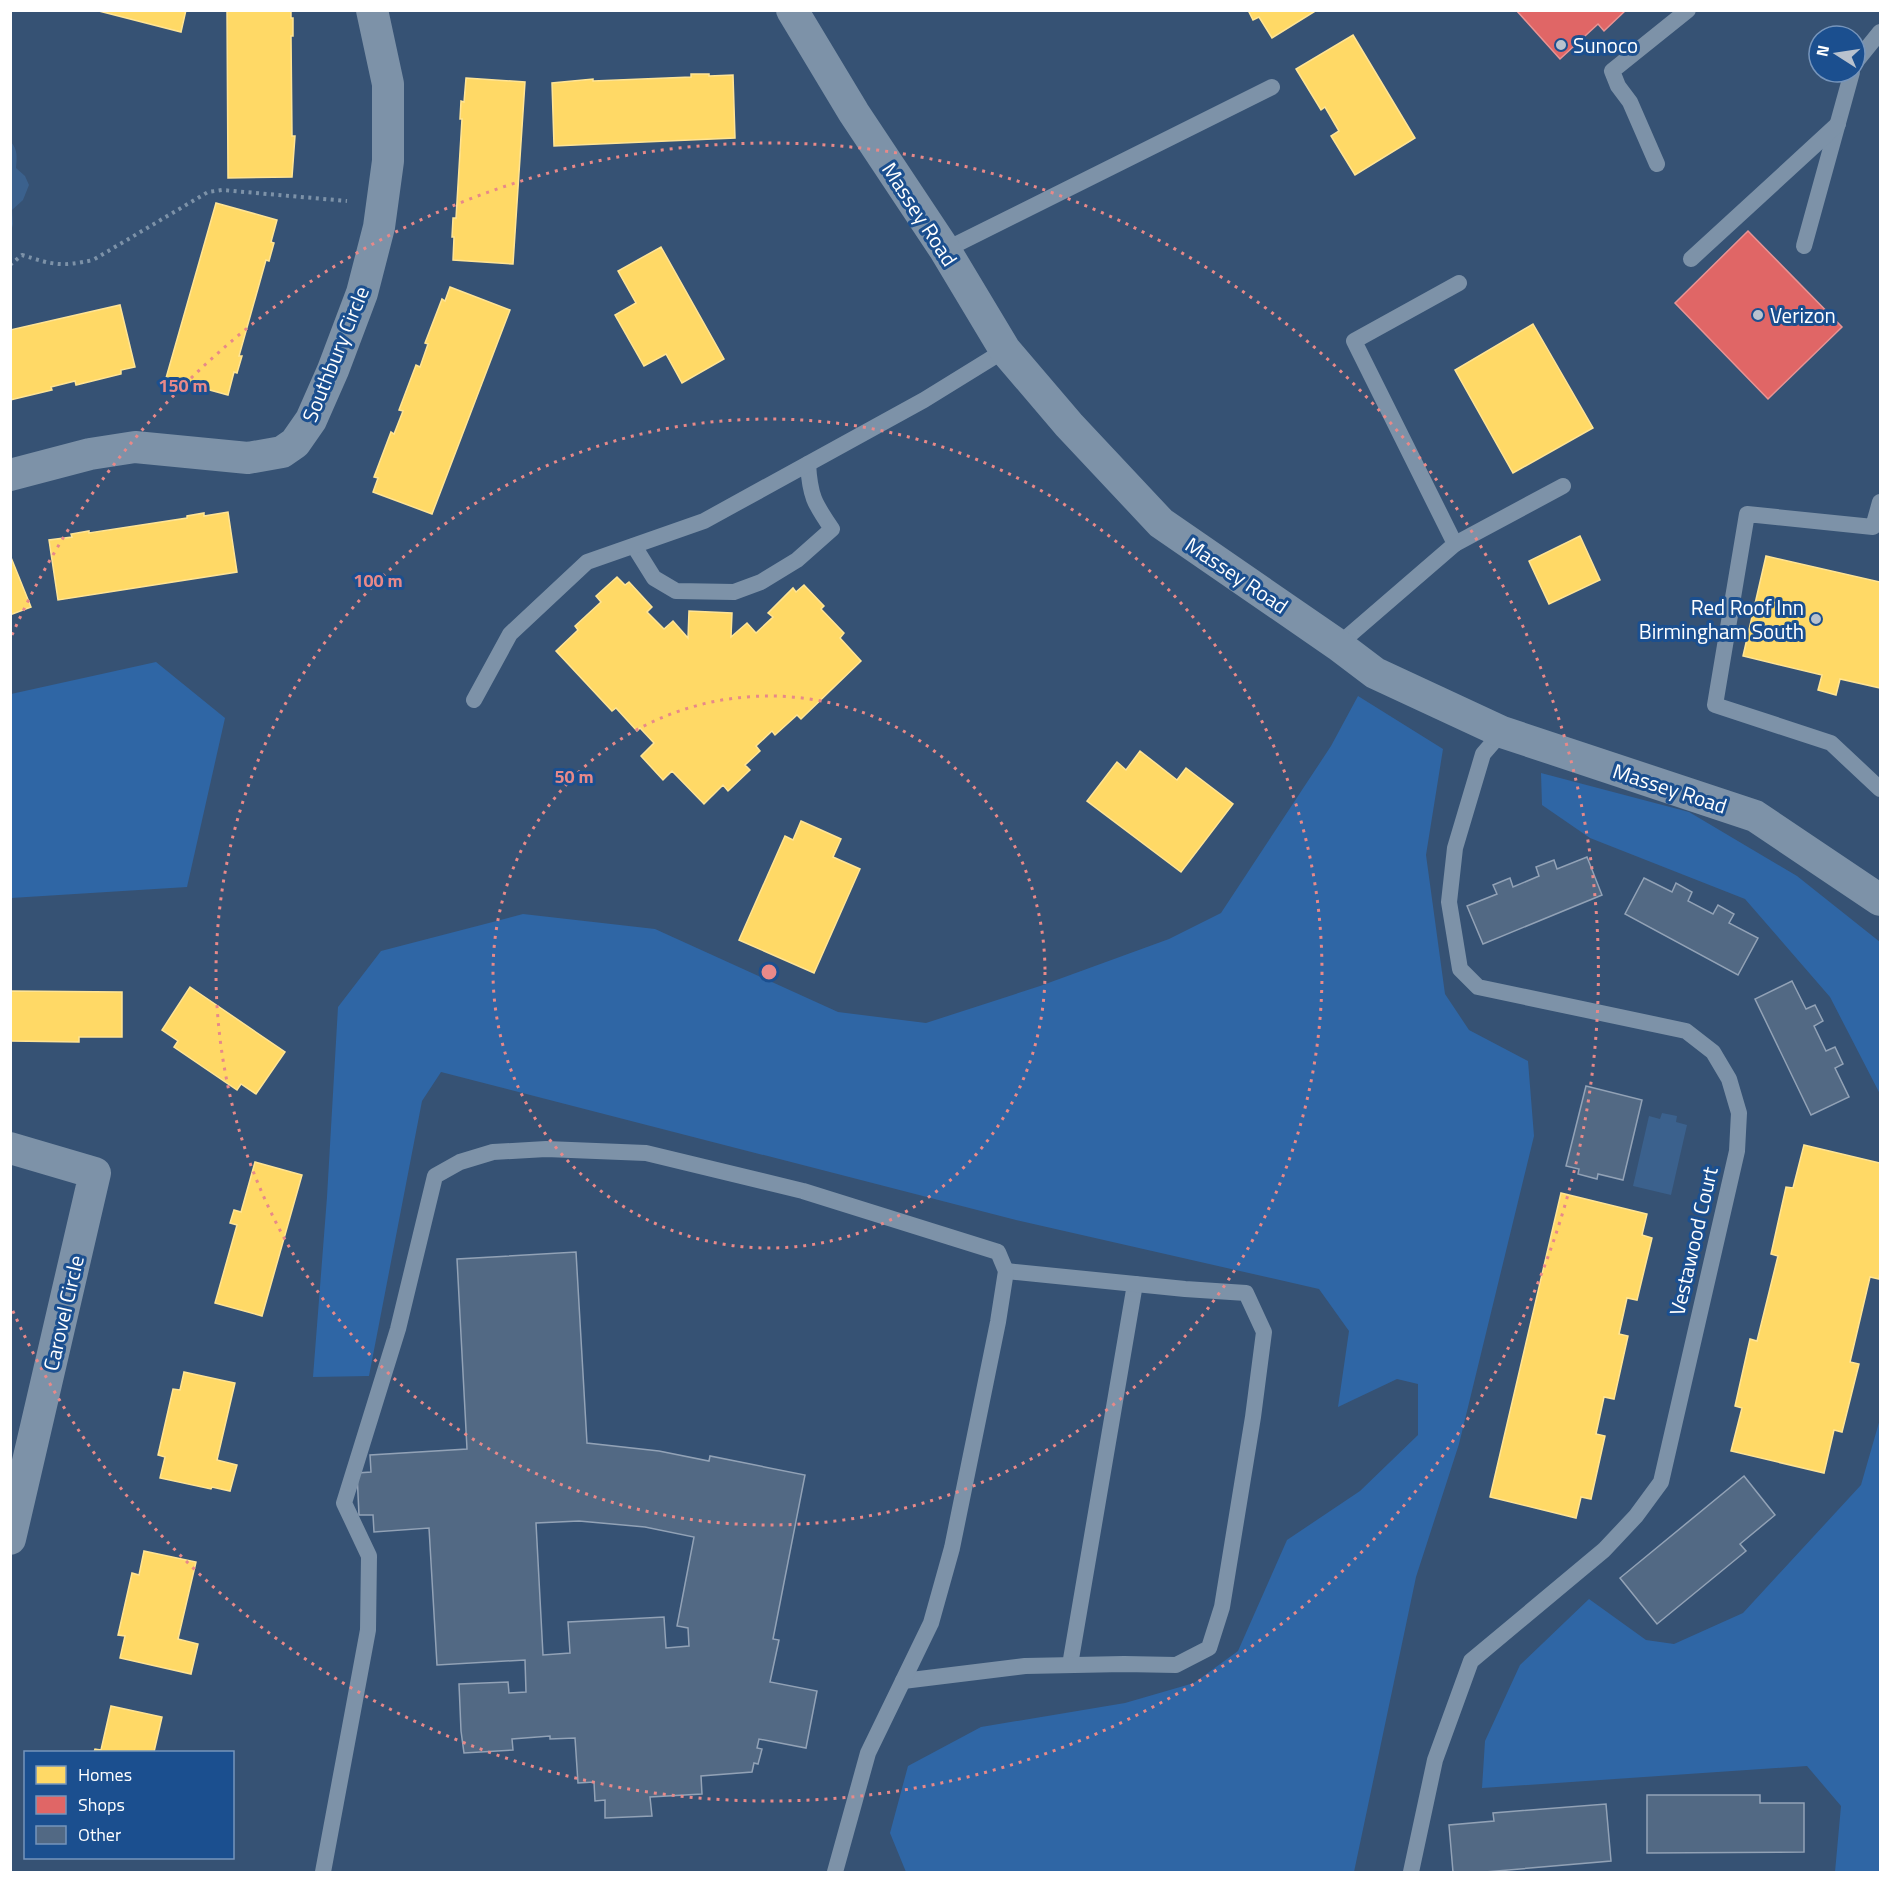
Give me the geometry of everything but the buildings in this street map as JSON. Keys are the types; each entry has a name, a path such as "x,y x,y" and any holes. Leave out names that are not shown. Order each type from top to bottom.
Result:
{"street":[{"name":"Massey Road","path":"792,10 854,113 945,250 1005,350 1069,425 1161,523 1375,673 1502,732 1755,816 1881,900"},
{"name":"Southbury Circle","path":"10,476 90,454 135,447 248,458 282,452 295,442 311,420 333,370 362,293 379,226 388,161 388,84 376,11"},
{"name":"Carovel Circle","path":"10,1148 95,1173 10,1539"}],"lane":[{"path":"1657,164 1630,102 1618,86 1612,71 1688,10"},
{"path":"1867,49 1881,32"},
{"path":"1804,246 1849,84"},
{"path":"945,250 1272,87"},
{"path":"1691,259 1838,124"},
{"path":"1455,544 1354,341 1459,283"},
{"path":"474,700 510,634 587,562 704,521 924,400 1005,350"},
{"path":"634,546 654,578 676,591 734,592 761,582 797,560 832,530 815,505 809,490 808,464"},
{"path":"1338,645 1455,544 1563,486"},
{"path":"1881,502 1873,527 1747,514 1715,705 1831,743 1881,789"},
{"name":"Vestawood Court","path":"1411,1872 1435,1760 1471,1661 1604,1550 1636,1516 1661,1482 1737,1151 1739,1113 1730,1079 1713,1052 1686,1030 1478,987 1460,969 1449,902 1455,848 1483,754 1502,732"},
{"path":"323,1872 368,1630 369,1556 344,1503 398,1329 435,1176 460,1162 493,1152 546,1149 646,1153 803,1191 998,1252 1006,1271 952,1548 931,1623 868,1753 835,1872"},
{"path":"903,1681 1025,1666 1176,1665 1209,1648 1222,1607 1253,1417 1264,1332 1246,1293 1006,1271"},
{"path":"1070,1665 1135,1284"}],"path":[{"path":"10,265 22,255 53,265 72,265 93,260 208,192 222,190 382,204"}],"shaded area":[{"path":"10,141 16,150 16,168 25,176 29,185 23,200 12,210 11,232"},
{"path":"156,662 225,718 187,887 11,898 11,694"},
{"path":"1358,696 1443,749 1426,855 1445,994 1469,1030 1528,1061 1534,1136 1459,1444 1416,1577 1354,1872 906,1872 890,1833 908,1766 981,1727 1125,1703 1194,1683 1238,1651 1287,1540 1360,1491 1418,1435 1418,1384 1397,1379 1338,1407 1349,1331 1319,1289 1016,1220 441,1072 422,1101 369,1376 313,1377 327,1197 338,1007 381,951 523,914 655,929 838,1012 926,1023 1040,986 1169,939 1221,913 1331,746"},
{"path":"1541,773 1689,812 1797,876 1880,942 1880,1094 1830,997 1745,899 1590,838 1542,805"},
{"path":"1662,1113 1677,1116 1676,1122 1687,1125 1671,1195 1633,1186 1649,1116 1660,1119"},
{"path":"1880,1419 1880,1872 1835,1872 1841,1806 1807,1766 1482,1788 1485,1741 1520,1665 1589,1599 1646,1640 1674,1644 1743,1613 1861,1485"}],"place":[{"name":"Sunoco","path":"1561,45"},
{"name":"Verizon","path":"1758,315"},
{"name":"Red Roof Inn Birmingham South","path":"1816,619"}]}
